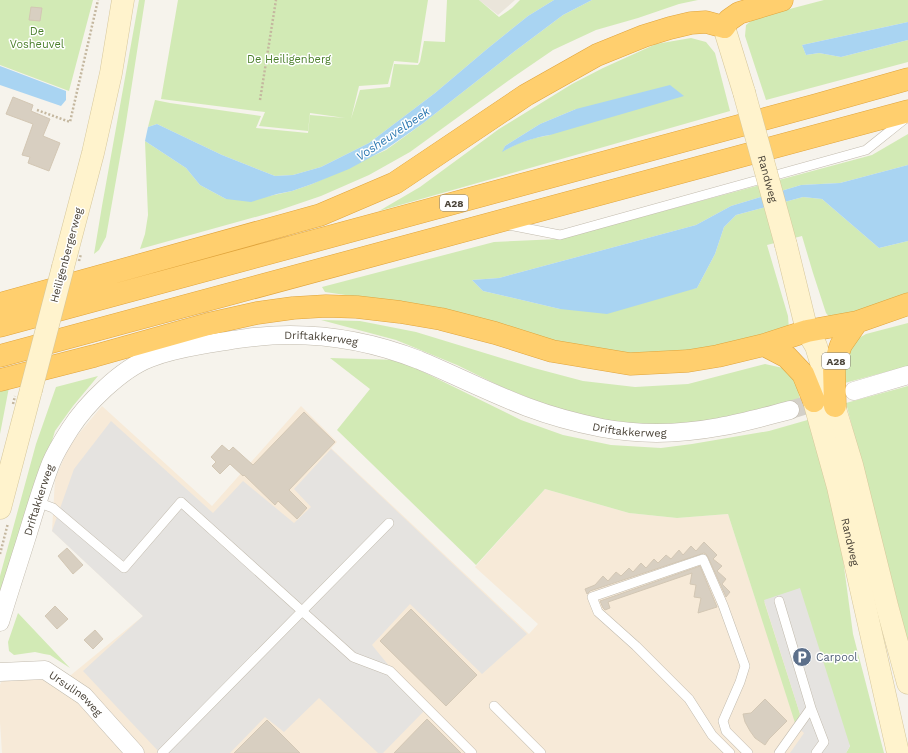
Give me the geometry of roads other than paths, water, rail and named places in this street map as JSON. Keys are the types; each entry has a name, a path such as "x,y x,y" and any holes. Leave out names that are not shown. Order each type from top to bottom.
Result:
{"highway":[{"path":"0,304 320,215 395,183 526,95 597,55 644,36 690,23 706,22 724,27 729,20 739,13 782,0"},
{"name":"A28","path":"0,326 908,79"},
{"path":"0,356 908,111"},
{"path":"0,380 94,356 208,324 257,313 293,308 326,306 357,307 400,312 434,318 495,333 552,351 630,364 688,361 718,356 764,345 807,331 857,322 908,304"},
{"name":"A28","path":"835,406 834,366 841,345 857,322"},
{"path":"764,345 787,357 803,374 814,401"}],"main road":[{"name":"Heiligenbergerweg","path":"0,508 93,153 111,73 123,0"},
{"name":"Randweg","path":"724,27 744,92 786,245 807,331 816,346 852,465 908,683"},
{"name":"Randweg","path":"807,331 804,349 814,401 838,487 898,753"}],"street":[{"name":"Driftakkerweg","path":"0,622 37,502 52,462 71,427 86,408 102,392 117,378 137,364 184,348 254,337 288,335 331,337 371,345 418,360 530,408 579,423 636,432 662,433 693,431 738,423 790,410"},
{"path":"854,390 908,375"},
{"name":"Ursulineweg","path":"0,672 45,670 84,696 135,753"}],"lane":[{"path":"496,222 560,235 866,150 908,117"},
{"path":"37,502 53,508 124,568 181,502 353,657 390,671 472,753"},
{"path":"162,753 389,523"},
{"path":"730,753 712,735 688,699 636,646 598,612 592,597 703,559 723,605 745,666 740,682 723,721 726,731 748,753"},
{"path":"779,601 810,708 824,742 816,753"},
{"path":"494,706 542,753"},
{"path":"779,753 810,708"}],"water":[{"name":"Vosheuvelbeek","path":"554,0 592,0 563,15 422,124 386,149 349,169 292,191 251,202 226,199 200,185 186,168 145,141 148,127 157,124 222,155 275,176 293,175 321,167 369,143 435,93 528,16"},
{"path":"908,22 908,40 841,57 819,53 806,55 802,45"},
{"path":"0,66 66,91 66,100 61,106 0,85"},
{"path":"670,85 684,96 550,135 531,139 519,143 502,152 505,146 540,124 576,109"},
{"path":"908,165 908,241 879,248 822,199 803,197 736,215 724,227 715,254 697,288 607,314 560,309 483,291 472,280 499,278 696,225 731,206 801,185 840,183"}],"tunnel":[{"path":"790,410 827,399"}],"place":[{"name":"Carpool","path":"802,657"}],"park label":[{"name":"De Vosheuvel","path":"37,37"},
{"name":"De Heiligenberg","path":"289,59"}]}
